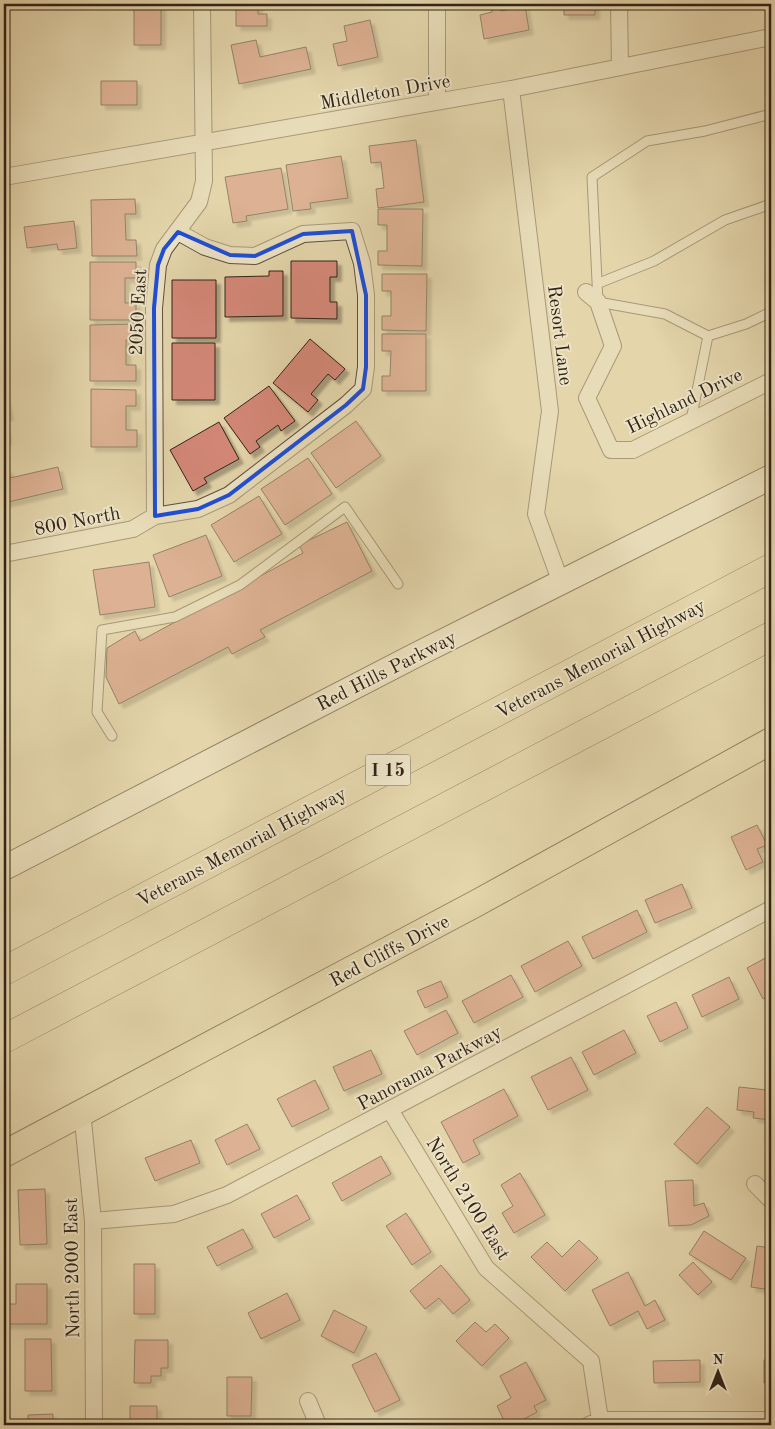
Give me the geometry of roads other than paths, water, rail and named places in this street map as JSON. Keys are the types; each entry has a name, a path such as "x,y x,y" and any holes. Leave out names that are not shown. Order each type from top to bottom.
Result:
{"highway":[{"name":"Veterans Memorial Highway","path":"4,972 771,568"},
{"path":"4,1039 771,636"}],"main road":[{"name":"Red Hills Parkway","path":"4,868 202,764 771,478"},
{"name":"Red Cliffs Drive","path":"4,1154 475,904 771,741"}],"street":[{"name":"2050 East","path":"155,516 154,308 158,265 164,249 199,202 204,181 202,4"},
{"path":"437,4 437,102"},
{"path":"620,4 620,67"},
{"name":"Middleton Drive","path":"4,177 204,144 511,89 771,37"},
{"name":"Resort Lane","path":"511,89 550,411 536,514 561,583"},
{"path":"155,516 198,509 229,495 346,405 363,389 366,367 366,295 362,264 352,231 303,234 255,256 230,255 205,247 178,232"},
{"name":"Highland Drive","path":"594,293 613,346 587,398 611,450 632,450 771,381"},
{"name":"800 North","path":"4,554 133,529 155,516"},
{"name":"Panorama Parkway","path":"93,1221 174,1214 227,1195 771,909"},
{"name":"North 2100 East","path":"390,1110 486,1268 591,1361 595,1423"},
{"name":"North 2000 East","path":"82,1111 93,1221 94,1425"},
{"path":"755,1184 771,1200"},
{"path":"308,1401 318,1425"},
{"path":"595,1423 771,1420"}],"lane":[{"path":"594,293 592,177 647,141 705,131 771,114"},
{"path":"594,293 654,262 725,220 771,204"},
{"path":"594,293 664,314 708,336 746,324 771,312"},
{"path":"691,420 708,336"},
{"path":"112,736 97,712 102,630 175,617 216,597 240,584 344,507 398,584"}]}
